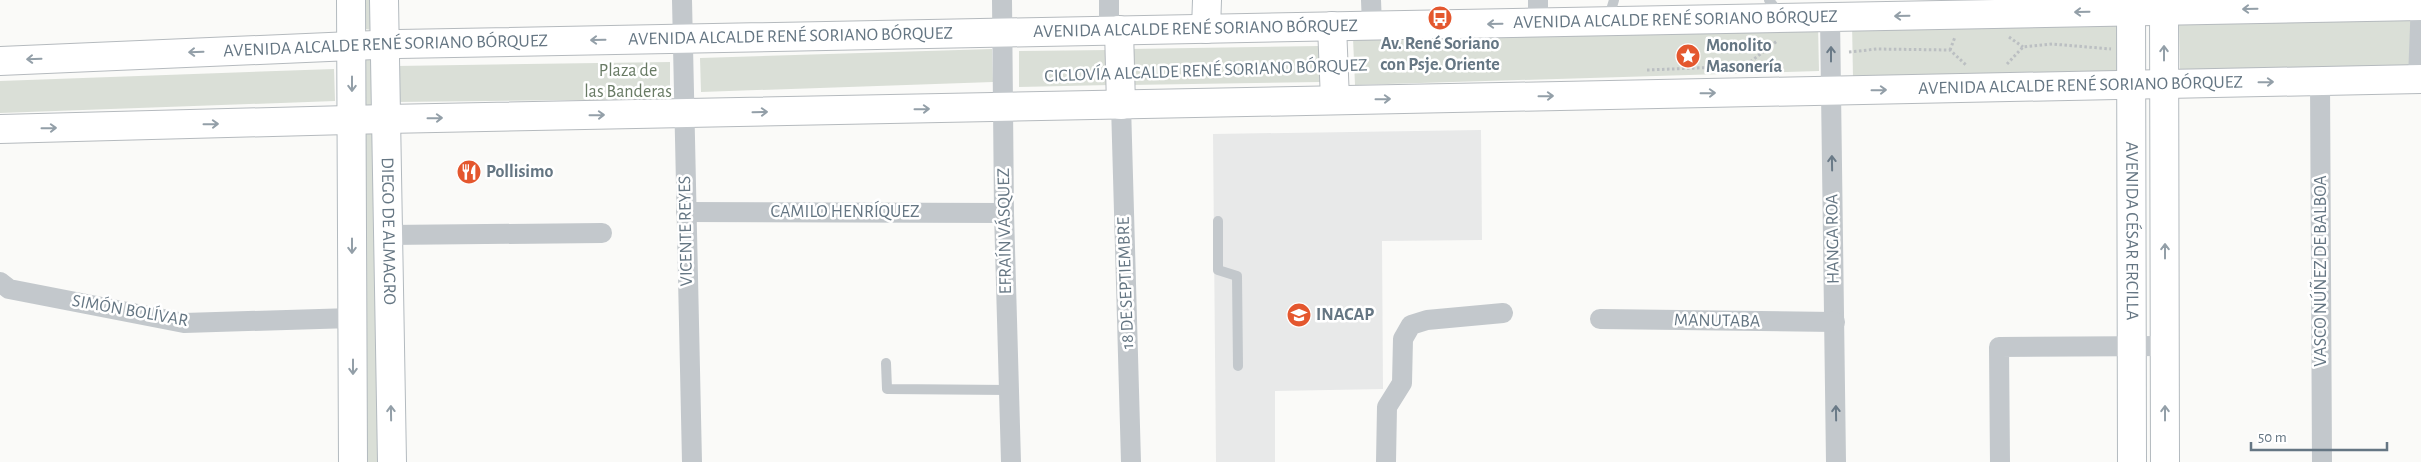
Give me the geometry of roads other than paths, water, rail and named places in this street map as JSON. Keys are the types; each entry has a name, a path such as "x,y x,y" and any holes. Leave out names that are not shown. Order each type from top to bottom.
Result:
{"main road":[{"name":"DIEGO DE ALMAGRO","path":"351,0 353,462"},
{"name":"DIEGO DE ALMAGRO","path":"384,0 392,462"},
{"path":"1206,29 1207,0"},
{"name":"AVENIDA ALCALDE RENÉ SORIANO BÓRQUEZ","path":"0,60 385,44 1332,26 1371,13 1611,10 1797,15 2164,5 2421,6"},
{"name":"AVENIDA CÉSAR ERCILLA","path":"2164,5 2165,462"},
{"name":"AVENIDA CÉSAR ERCILLA","path":"2119,6 2131,51 2132,462"},
{"path":"1332,26 1335,100"},
{"path":"1114,30 1121,105"},
{"name":"AVENIDA ALCALDE RENÉ SORIANO BÓRQUEZ","path":"0,129 386,119 2419,79"},
{"path":"352,318 390,317"}],"street":[{"name":"VICENTE REYES","path":"682,0 692,462"},
{"name":"EFRAÍN VÁSQUEZ","path":"1002,0 1004,213 1011,462"},
{"path":"1109,0 1114,30"},
{"path":"2419,79 2420,0"},
{"name":"HANGA ROA","path":"1797,15 1831,53 1836,462"},
{"name":"VASCO NÚÑEZ DE BALBOA","path":"2320,81 2322,462"},
{"name":"18 DE SEPTIEMBRE","path":"1121,105 1131,462"},
{"name":"CAMILO HENRÍQUEZ","path":"686,212 1004,213"},
{"path":"388,235 602,233"},
{"name":"SIMÓN BOLÍVAR","path":"0,282 9,289 184,324 352,318"},
{"path":"1386,462 1387,406 1402,383 1403,339 1411,325 1427,320 1503,313"},
{"name":"MANUTABA","path":"1600,320 1835,322"},
{"path":"2000,462 1998,347 2165,346"}],"lane":[{"path":"1218,221 1218,270 1237,276 1238,366"},
{"path":"886,363 887,389 1009,390"}],"place":[{"name":"Av. René Soriano con Psje. Oriente","path":"1440,18"},
{"name":"Monolito Masonería","path":"1688,56"},
{"name":"Pollisimo","path":"469,172"},
{"name":"INACAP","path":"1299,315"}],"park label":[{"name":"Plaza de las Banderas","path":"628,81"}]}
